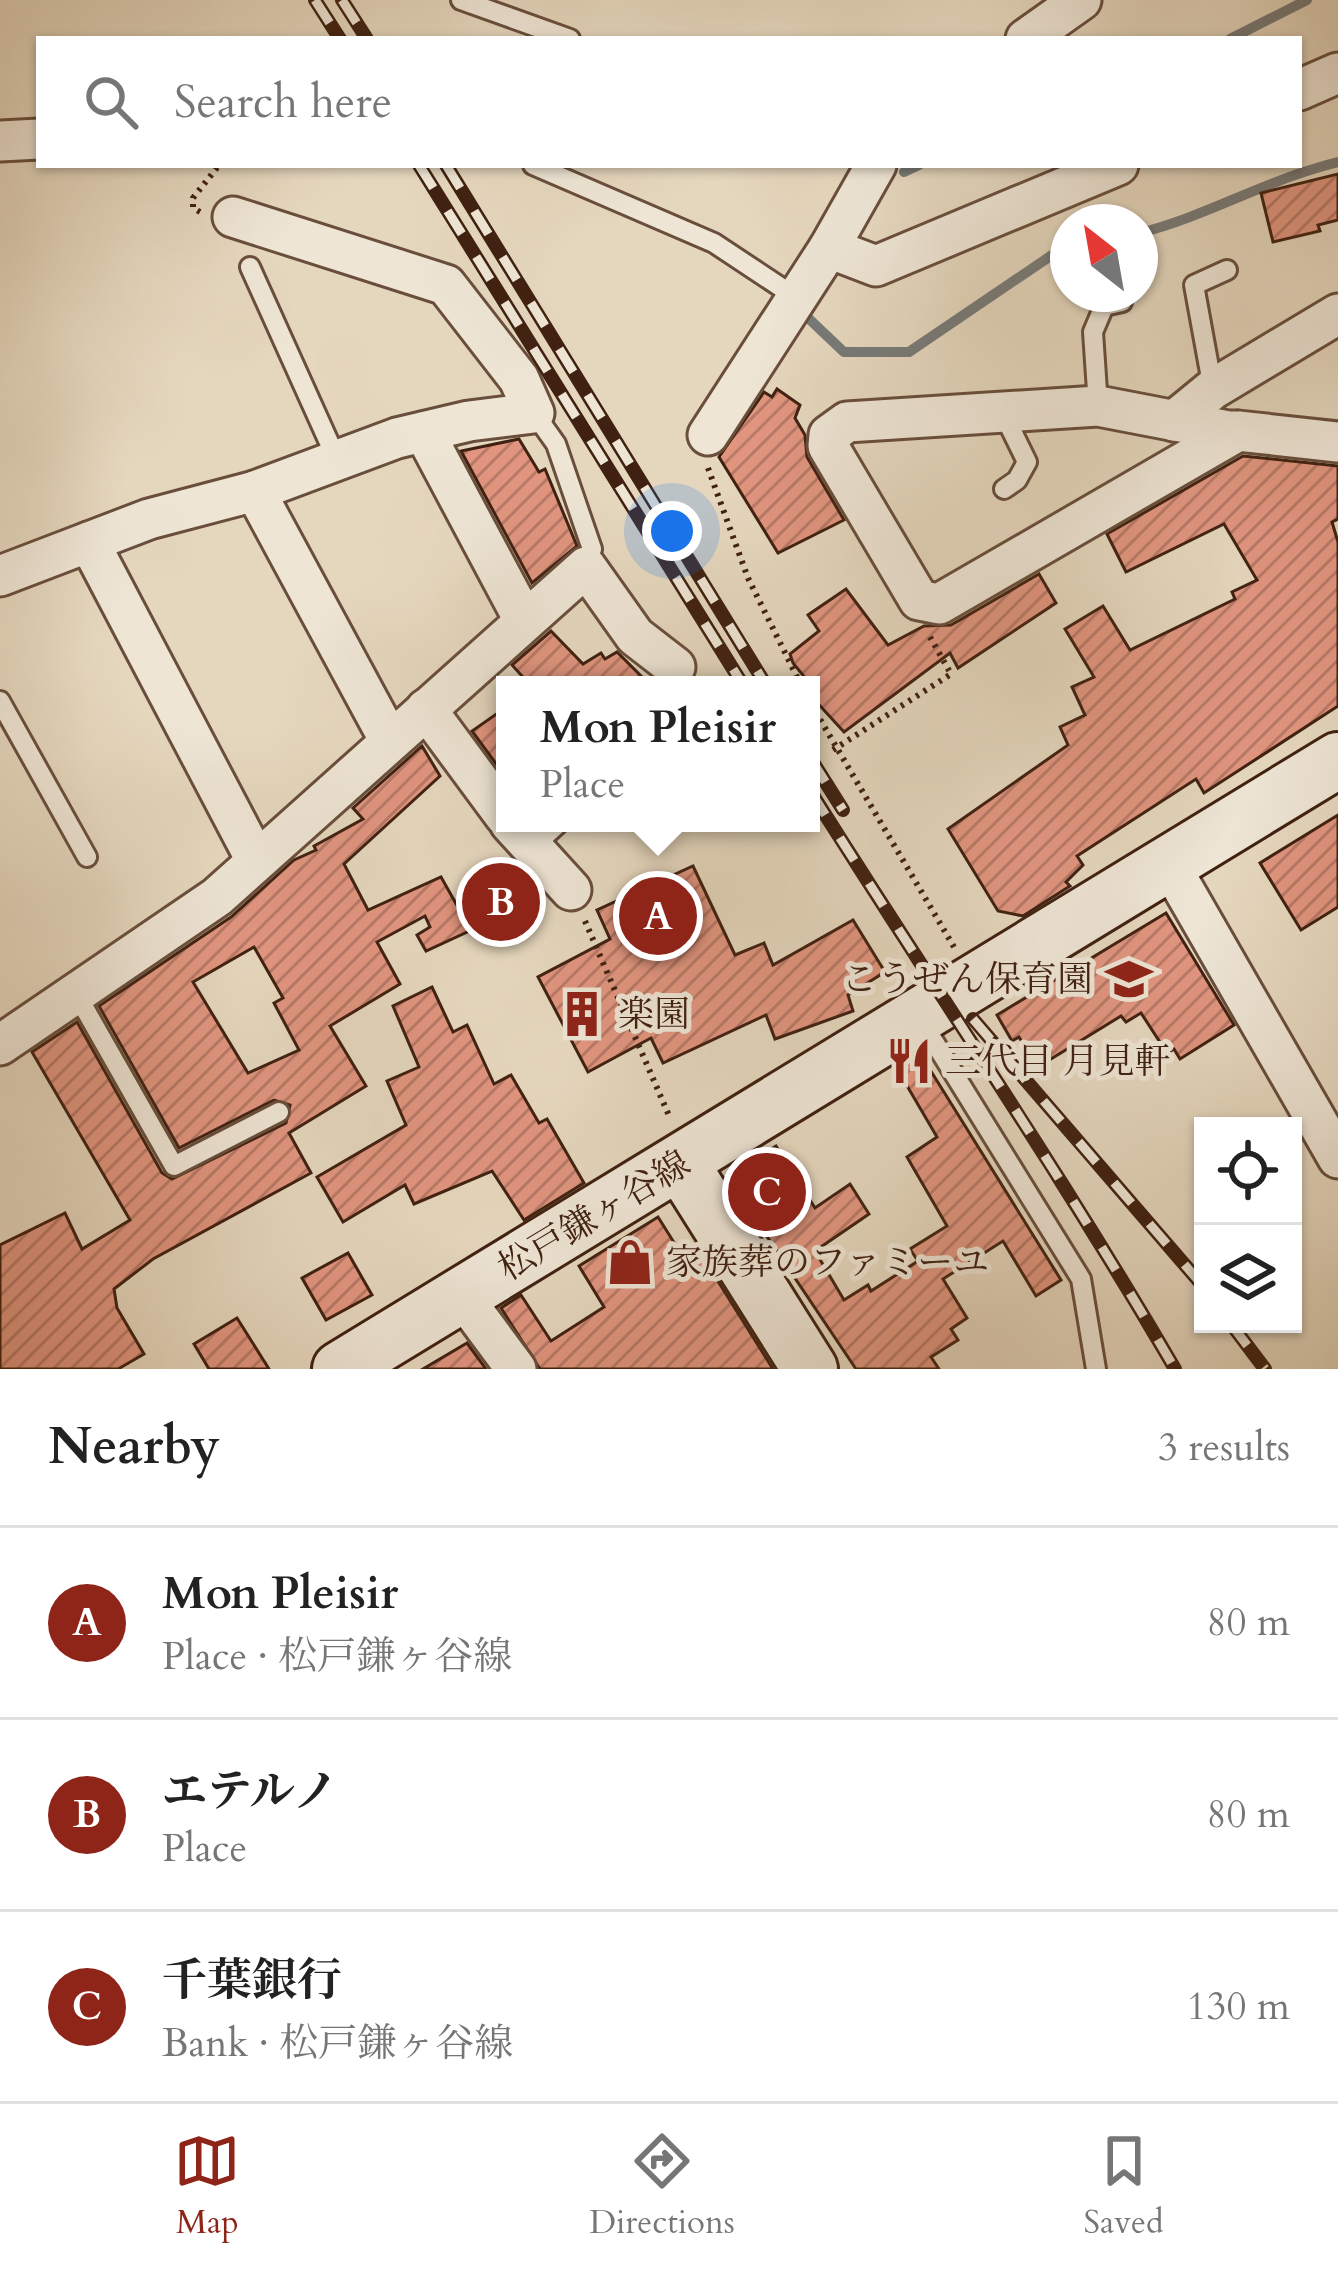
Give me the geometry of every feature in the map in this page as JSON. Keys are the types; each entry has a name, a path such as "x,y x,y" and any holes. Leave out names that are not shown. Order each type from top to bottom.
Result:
{"main road":[{"name":"松戸鎌ヶ谷線","path":"340,1369 462,1296 679,1150 918,1016 1338,760"},
{"path":"679,1150 811,1369"}],"street":[{"path":"1030,36 1081,0"},
{"path":"1302,88 1338,73"},
{"path":"0,141 36,139"},
{"path":"708,435 829,248 874,168"},
{"path":"829,248 876,266 1111,168"},
{"path":"0,576 149,519 255,490 424,432 534,413 519,379 446,285 233,217"},
{"path":"1174,421 1213,389 1338,314"},
{"path":"1238,431 939,604 919,600 828,446 829,435 847,422 1098,406 1238,431 1338,442"},
{"path":"424,432 524,618"},
{"path":"255,490 390,741"},
{"path":"89,542 256,860"},
{"path":"0,1045 172,931 586,567 635,636 675,668"},
{"path":"426,709 496,792"},
{"path":"529,832 572,890"},
{"path":"1169,864 1338,1158"},
{"path":"462,1296 516,1369"}],"lane":[{"path":"461,0 562,36"},
{"path":"539,168 713,243 797,298"},
{"path":"250,267 337,460"},
{"path":"1213,389 1194,285 1227,270"},
{"path":"1098,406 1093,332 1101,312"},
{"path":"534,413 556,444 592,549 586,567"},
{"path":"1003,413 1027,462 1017,480 1004,488"},
{"path":"0,701 87,857"},
{"path":"77,995 174,1166 279,1112"},
{"path":"918,1016 1081,1279 1096,1369"}],"path":[{"path":"708,435 706,463 748,578 797,676"},
{"path":"833,750 951,674 922,622 919,600"},
{"path":"820,723 975,981"},
{"path":"592,937 679,1150"}],"building":[{"path":"1338,174 1338,220 1318,225 1320,231 1273,242 1261,193"},
{"path":"777,389 800,405 795,418 805,435 807,457 844,520 778,553 719,457 764,392 772,397"},
{"path":"519,439 539,472 545,469 577,546 532,583 461,451"},
{"path":"1243,456 1338,466 1338,519 1332,522 1338,542 1338,706 1204,793 1196,779 1077,856 1083,865 1066,882 1070,886 1023,916 998,911 948,829 1068,745 1060,727 1085,715 1072,687 1094,677 1065,629 1103,606 1130,650 1235,599 1232,592 1257,580 1224,524 1126,572 1107,534"},
{"path":"1039,574 1056,603 958,668 950,653 844,732 820,706 820,676 804,676 790,654 819,631 808,615 846,589 888,645 924,626 951,625"},
{"path":"551,631 583,664 601,653 605,659 617,652 641,676 522,676 512,665"},
{"path":"496,714 496,764 472,731"},
{"path":"422,746 440,776 344,864 368,910 441,877 459,909 505,881 519,914 484,936 476,928 426,951 417,935 430,927 425,916 377,942 400,984 330,1026 366,1086 289,1133 311,1173 153,1259 114,1289 117,1308 144,1354 118,1369 0,1369 0,1245 65,1213 82,1249 130,1220 32,1052 77,1022 162,1173 172,1179 286,1123 290,1105 274,1100 179,1148 99,1006 231,917 294,860 363,819 353,808","holes":["254,947 283,998 274,1003 299,1050 248,1073 193,982"]},
{"path":"1338,815 1338,907 1301,930 1260,863"},
{"path":"693,866 735,955 764,943 773,965 853,920 885,972 848,995 853,1011 775,1039 766,1015 663,1063 651,1038 588,1072 538,977 610,939 597,910"},
{"path":"1166,913 1234,1025 1180,1059 1174,1049 1167,1053 1141,1013 1126,1022 1121,1016 1046,1062 1035,1063 1019,1037 1012,1041 997,1015"},
{"path":"432,987 453,1032 467,1025 494,1084 511,1075 539,1123 547,1119 584,1183 524,1220 492,1171 414,1204 405,1185 343,1222 317,1177 406,1125 387,1081 419,1067 393,1006"},
{"path":"919,1052 1061,1280 1036,1296 1003,1241 943,1279 967,1318 951,1329 958,1340 931,1357 939,1369 856,1369 727,1177 776,1146 815,1208 850,1184 869,1214 815,1251 844,1300 868,1285 871,1291 918,1261 910,1249 947,1226 907,1157 937,1137 896,1067"},
{"path":"658,1217 685,1260 699,1251 773,1369 540,1369 501,1308 521,1295 551,1341 604,1307 579,1266"},
{"path":"348,1253 372,1295 326,1320 302,1278"},
{"path":"237,1318 269,1369 209,1369 194,1344"},
{"path":"467,1343 486,1369 423,1369"}],"waterway":[{"path":"1236,36 1307,0"},
{"path":"1158,227 1338,162"},
{"path":"904,172 913,168"},
{"path":"804,314 844,352 909,352 1050,256"}],"railway":[{"path":"315,0 338,36"},
{"path":"342,0 365,36"},
{"path":"421,168 737,676"},
{"path":"448,168 760,676"},
{"path":"820,773 843,810"},
{"path":"820,806 1042,1151 1175,1369"},
{"path":"973,1019 1194,1276"},
{"path":"1238,1333 1265,1369"}],"place":[{"name":"エテルノ","path":"501,902"},
{"name":"Mon Pleisir","path":"658,916"},
{"name":"こうぜん保育園","path":"1129,979"},
{"name":"楽園","path":"582,1014"},
{"name":"三代目 月見軒","path":"909,1061"},
{"name":"千葉銀行","path":"767,1192"},
{"name":"家族葬のファミーユ","path":"630,1262"}]}
